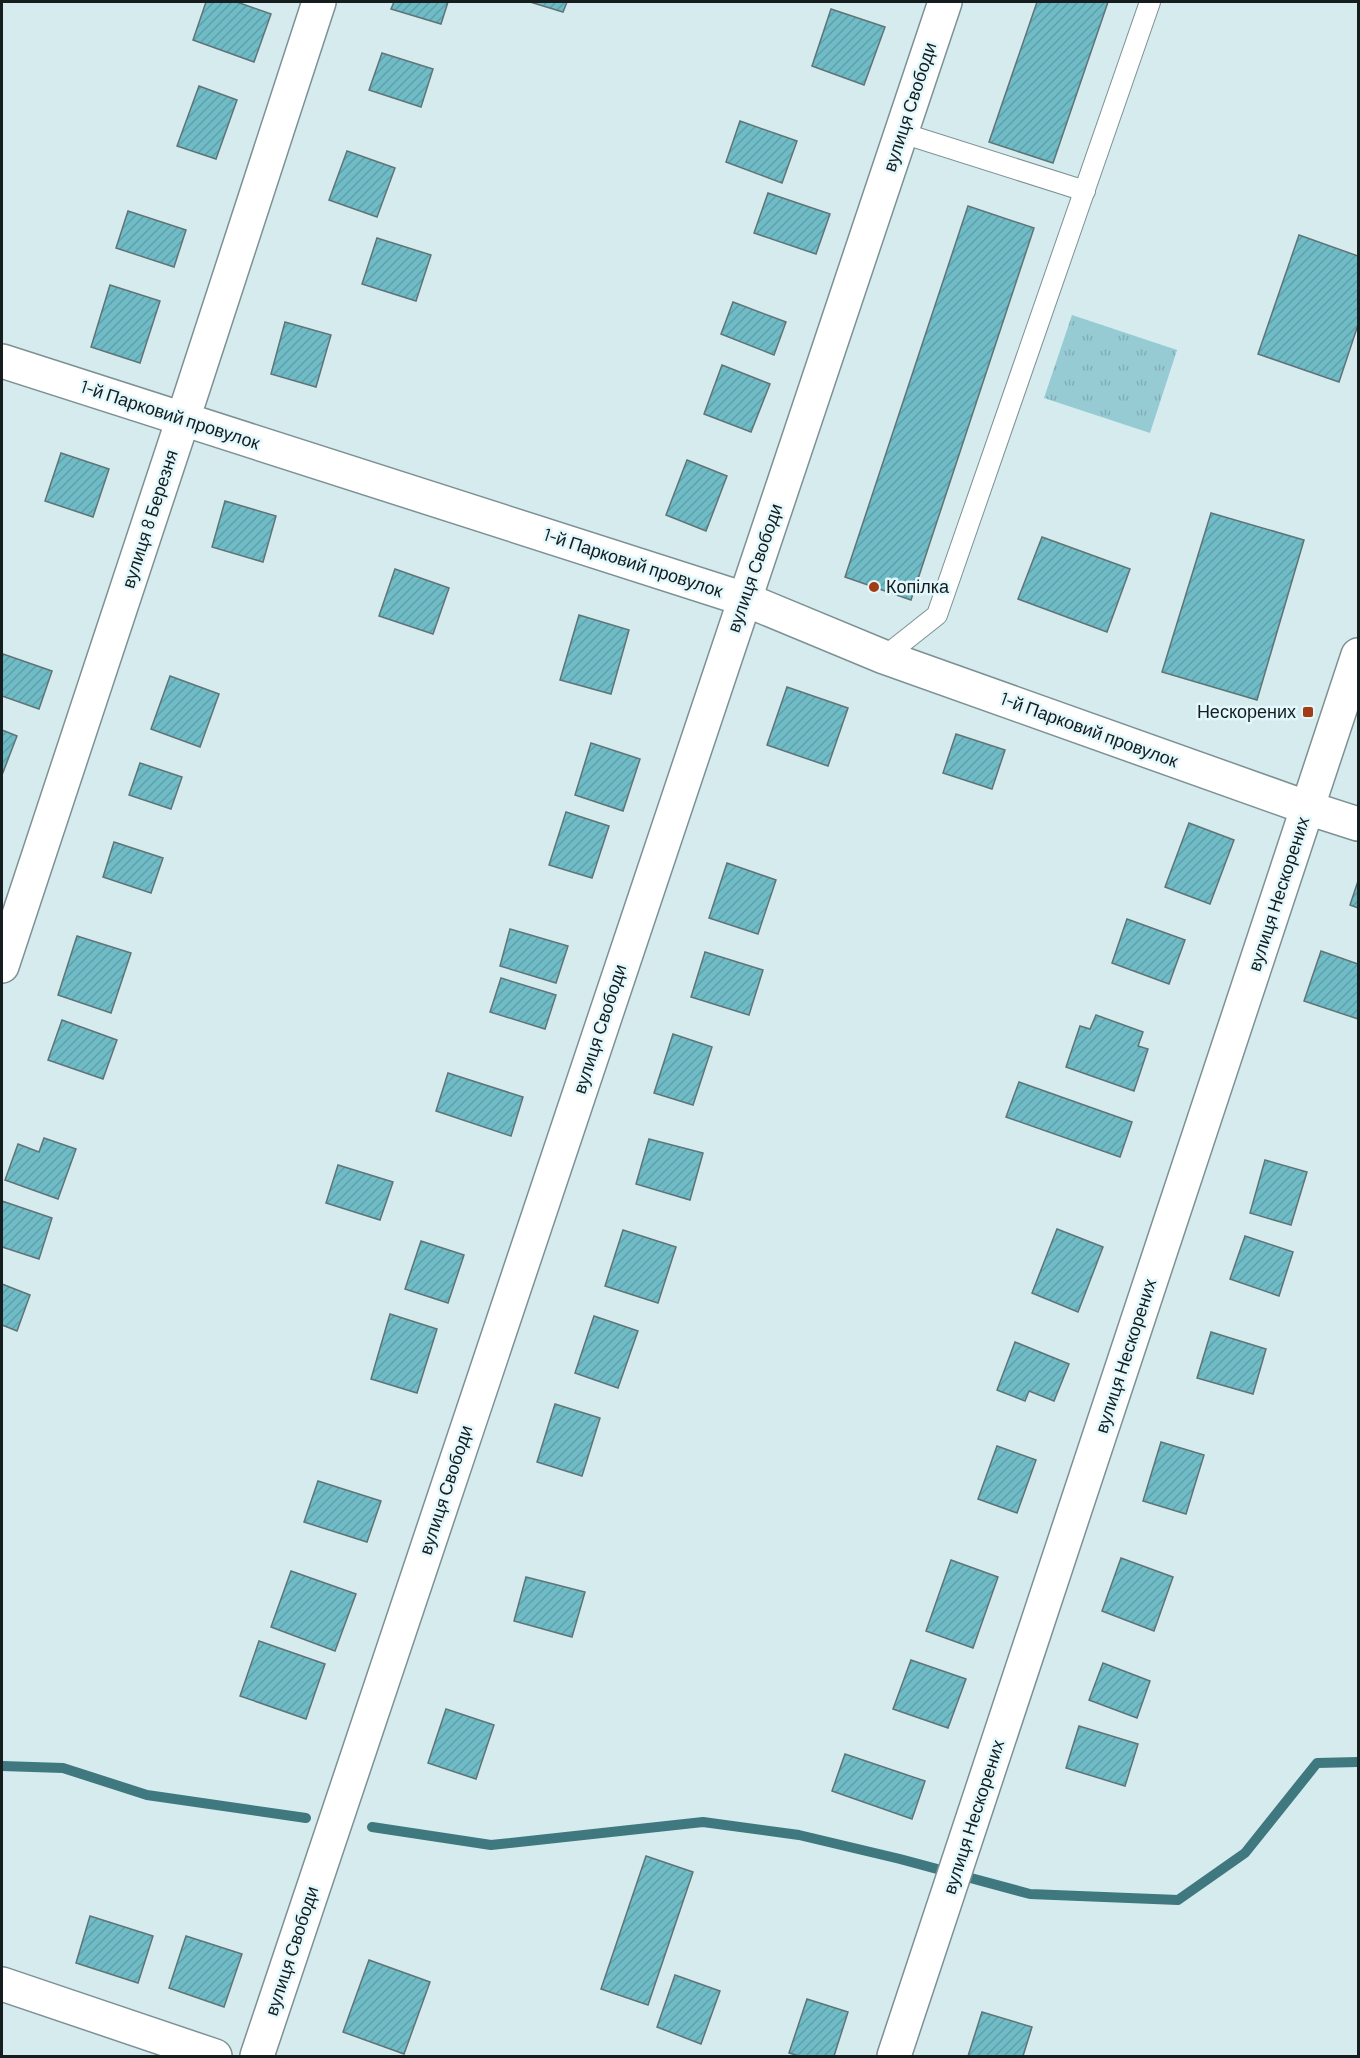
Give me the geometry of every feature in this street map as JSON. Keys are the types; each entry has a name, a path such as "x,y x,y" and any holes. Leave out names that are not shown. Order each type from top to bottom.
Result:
{"street":[{"name":"вулиця 8 Березня","path":"2,966 319,2"},
{"name":"вулиця Свободи","path":"257,2056 945,2"},
{"name":"1-й Парковий провулок","path":"2,361 744,599 884,657 1308,808 1359,824"},
{"name":"вулиця Нескорених","path":"894,2056 1359,655"},
{"path":"2,1984 215,2056"}],"lane":[{"path":"884,657 937,615 1150,2"},
{"path":"902,132 1085,191"}],"green space":[{"path":"1072,315 1177,350 1150,433 1044,398"}],"building":[{"path":"206,2 237,2 271,14 254,62 193,40"},
{"path":"394,2 448,2 441,24 391,9"},
{"path":"530,2 567,2 563,12"},
{"path":"1037,2 1108,2 1053,163 989,142"},
{"path":"831,9 885,27 864,85 812,66"},
{"path":"382,53 433,69 421,107 369,90"},
{"path":"199,86 237,100 216,159 177,146"},
{"path":"740,121 797,141 782,183 726,162"},
{"path":"347,151 395,168 377,217 329,200"},
{"path":"768,193 830,214 816,254 754,233"},
{"path":"968,206 1034,228 911,600 845,577"},
{"path":"128,211 186,230 174,267 116,248"},
{"path":"1299,235 1358,256 1358,325 1339,382 1258,354"},
{"path":"377,238 431,255 416,301 362,284"},
{"path":"110,285 160,301 140,363 91,347"},
{"path":"733,302 786,322 774,355 721,334"},
{"path":"285,322 331,335 316,387 271,374"},
{"path":"722,365 770,384 751,432 704,414"},
{"path":"61,453 109,469 93,517 45,501"},
{"path":"687,460 727,476 706,531 666,515"},
{"path":"225,501 276,516 263,562 212,547"},
{"path":"1211,513 1304,540 1257,700 1162,672"},
{"path":"1042,537 1130,569 1107,632 1018,599"},
{"path":"395,569 449,588 433,634 379,616"},
{"path":"579,615 629,630 611,694 560,680"},
{"path":"3,654 52,671 39,709 2,696"},
{"path":"170,676 219,694 200,747 151,729"},
{"path":"787,687 848,708 828,766 767,745"},
{"path":"2,730 17,736 2,775"},
{"path":"956,734 1005,750 992,789 943,773"},
{"path":"591,743 640,759 623,811 575,795"},
{"path":"140,763 182,777 171,809 129,795"},
{"path":"566,812 609,826 592,878 549,865"},
{"path":"1189,823 1234,840 1210,904 1165,887"},
{"path":"114,842 163,858 151,893 103,877"},
{"path":"727,863 776,880 758,934 709,918"},
{"path":"1358,881 1358,908 1350,905"},
{"path":"1127,919 1185,940 1169,984 1112,963"},
{"path":"510,929 568,946 556,983 500,966"},
{"path":"77,936 131,953 111,1013 58,995"},
{"path":"1321,951 1358,964 1358,1019 1304,1001"},
{"path":"705,952 763,970 749,1015 691,997"},
{"path":"501,978 556,995 545,1029 490,1012"},
{"path":"1096,1015 1143,1032 1138,1046 1148,1049 1134,1091 1066,1067 1080,1026 1090,1029"},
{"path":"62,1020 117,1040 103,1079 48,1060"},
{"path":"673,1034 712,1047 693,1105 654,1093"},
{"path":"448,1073 523,1097 511,1136 436,1111"},
{"path":"1019,1082 1132,1122 1120,1157 1006,1117"},
{"path":"44,1138 76,1149 58,1199 5,1180 18,1144 39,1152"},
{"path":"649,1139 703,1153 690,1200 636,1184"},
{"path":"1265,1160 1307,1172 1291,1225 1250,1213"},
{"path":"338,1165 393,1182 380,1220 326,1203"},
{"path":"2,1201 52,1218 39,1259 2,1247"},
{"path":"1057,1229 1103,1247 1078,1312 1032,1293"},
{"path":"623,1230 676,1247 658,1303 605,1286"},
{"path":"1245,1236 1293,1252 1279,1296 1230,1279"},
{"path":"421,1241 464,1255 448,1303 405,1289"},
{"path":"2,1284 30,1295 17,1331 2,1325"},
{"path":"390,1314 437,1329 417,1393 371,1379"},
{"path":"594,1316 638,1331 618,1388 575,1373"},
{"path":"1211,1332 1266,1349 1253,1394 1197,1378"},
{"path":"1015,1342 1069,1364 1054,1401 1029,1391 1025,1401 997,1390"},
{"path":"555,1404 600,1418 582,1476 537,1462"},
{"path":"1161,1442 1204,1455 1186,1514 1143,1501"},
{"path":"997,1446 1036,1460 1017,1513 978,1499"},
{"path":"318,1481 381,1501 367,1542 304,1522"},
{"path":"1121,1558 1173,1577 1154,1631 1102,1611"},
{"path":"951,1560 998,1577 973,1648 926,1631"},
{"path":"291,1571 356,1594 335,1651 271,1627"},
{"path":"526,1577 585,1592 572,1637 514,1621"},
{"path":"259,1641 325,1664 306,1719 240,1696"},
{"path":"911,1660 966,1679 948,1728 893,1709"},
{"path":"1103,1663 1150,1681 1137,1718 1089,1700"},
{"path":"446,1709 494,1725 476,1779 428,1763"},
{"path":"1079,1726 1138,1744 1125,1786 1066,1768"},
{"path":"845,1754 925,1781 912,1819 832,1791"},
{"path":"646,1856 693,1872 648,2005 601,1989"},
{"path":"90,1916 153,1936 138,1983 76,1963"},
{"path":"186,1936 242,1954 224,2007 169,1988"},
{"path":"369,1960 430,1982 404,2054 343,2032"},
{"path":"675,1975 720,1991 701,2044 657,2027"},
{"path":"807,1999 848,2012 834,2056 799,2056 789,2053"},
{"path":"982,2012 1032,2027 1023,2056 968,2056"}],"waterway":[{"path":"372,1827 491,1845 703,1822 799,1835 1030,1894 1178,1900 1245,1853 1317,1763 1358,1762"},
{"path":"2,1766 63,1768 147,1795 306,1818"}],"place":[{"name":"Копілка","path":"874,587"},
{"name":"Нескорених","path":"1308,712"}]}
